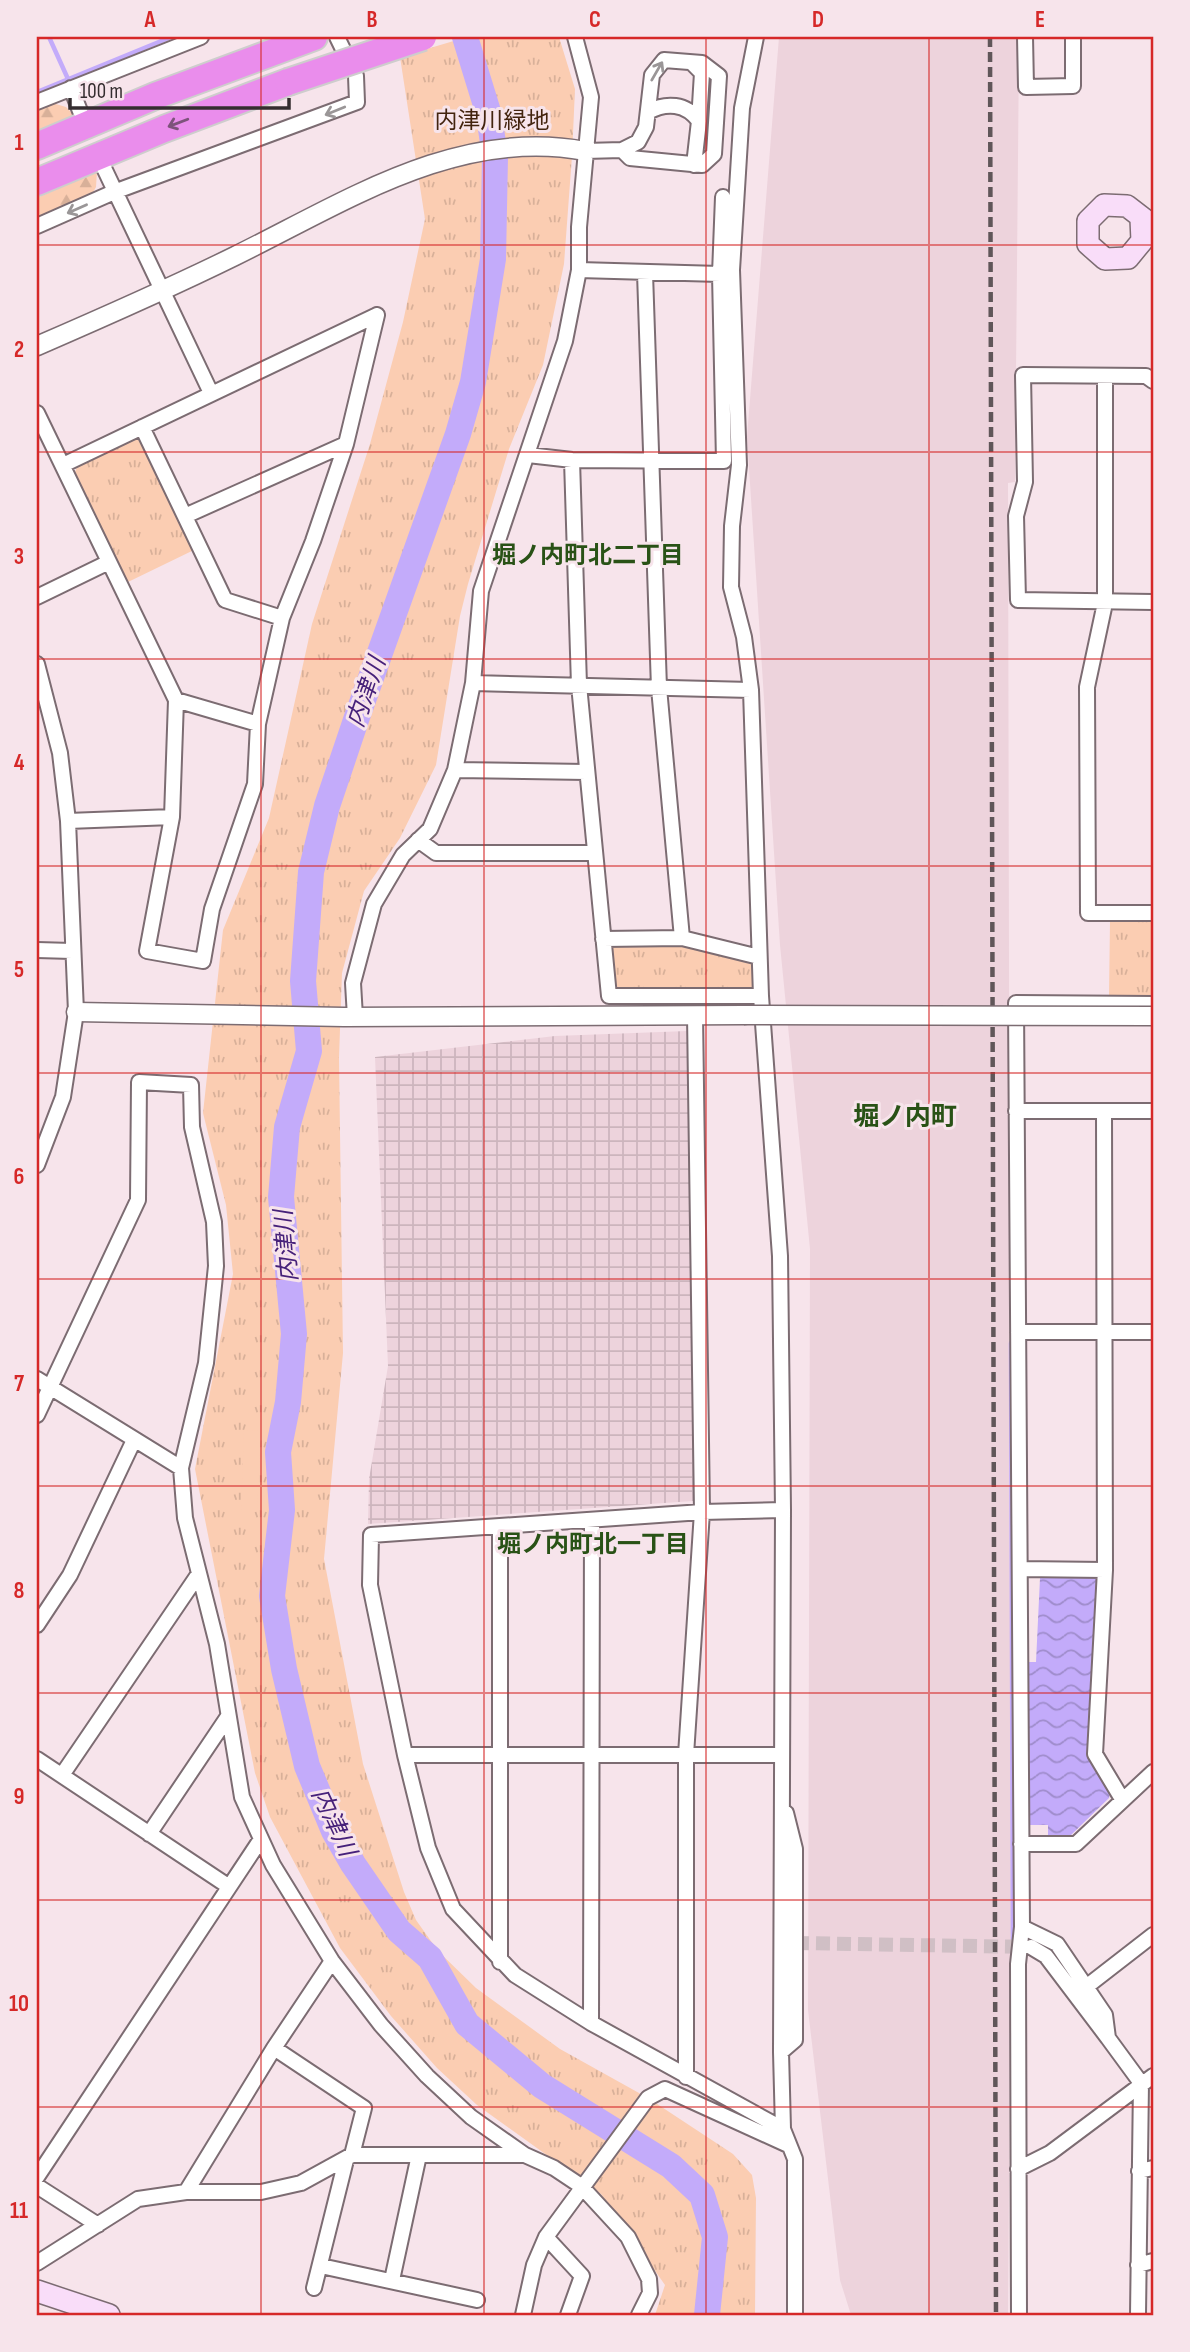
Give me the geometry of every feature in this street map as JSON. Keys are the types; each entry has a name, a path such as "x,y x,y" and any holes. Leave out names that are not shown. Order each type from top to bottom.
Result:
{"highway":[{"path":"37,146 155,96 314,37"},
{"path":"37,182 164,129 288,82 424,37"}],"main road":[{"path":"37,2291 109,2315"}],"street":[{"path":"37,102 201,37"},
{"path":"37,226 114,192 356,102 356,76 337,37"},
{"path":"349,1017 353,983 374,904 403,855 430,829 455,770 473,683 481,591 556,373 579,270 585,151 592,97 575,37"},
{"path":"756,37 742,108 732,270 739,465 732,526 731,587 744,636 751,690 759,957 780,1256 783,1510 781,2052 783,2129 795,2159 795,2315"},
{"path":"1024,37 1026,87 1073,86 1073,37"},
{"path":"37,346 163,291 431,162 505,145 563,146 585,151 622,150 638,142 646,127 652,75 664,60 702,63 719,76 714,154 702,165 630,158 622,150"},
{"path":"691,62 702,74 694,165"},
{"path":"71,88 80,111"},
{"path":"648,111 675,104 693,113 699,121"},
{"path":"104,168 211,393"},
{"path":"528,455 572,460 724,461 720,274 723,197"},
{"path":"579,270 720,274"},
{"path":"645,273 659,688 682,938"},
{"path":"37,413 176,700 172,817 147,951 203,961 212,909 255,784 258,724 282,618 313,541 346,444 377,315 63,465"},
{"path":"1153,381 1146,376 1023,375 1025,482 1016,516 1018,600 1153,602"},
{"path":"1105,377 1105,603 1087,687 1088,913 1153,913"},
{"path":"142,427 225,600 282,618"},
{"path":"185,516 346,444"},
{"path":"572,460 579,685 609,996 761,996"},
{"path":"37,597 109,562"},
{"path":"37,664 60,753 68,821 76,1012 63,1097 37,1163"},
{"path":"473,683 751,690"},
{"path":"176,700 258,724"},
{"path":"455,770 586,772"},
{"path":"68,821 172,817"},
{"path":"418,840 436,853 594,853"},
{"path":"603,939 682,938 759,957"},
{"path":"37,950 72,951"},
{"path":"1019,2315 1018,1964 1022,1927 1016,1003 1153,1004"},
{"path":"76,1012 349,1017 1153,1016"},
{"path":"687,2077 686,1755 702,1512 695,1015"},
{"path":"37,1416 138,1200 139,1082 191,1085 192,1127 214,1222 216,1266 206,1363 181,1468 185,1518 217,1644 242,1797 273,1865 332,1961 381,2025 427,2076 471,2117 525,2155 584,2183 628,2237 649,2278 650,2293 639,2315"},
{"path":"1016,1111 1153,1111"},
{"path":"1104,1112 1105,1570 1096,1754 1122,1799"},
{"path":"1018,1332 1153,1332"},
{"path":"37,1379 181,1468"},
{"path":"37,1625 70,1575 134,1440"},
{"path":"783,1510 702,1512 371,1535 370,1585 405,1755 428,1848 453,1909 515,1975 592,2023 783,2129"},
{"path":"592,1520 592,2023"},
{"path":"500,1527 500,1962"},
{"path":"1020,1569 1105,1570"},
{"path":"62,1775 198,1575"},
{"path":"149,1834 227,1718"},
{"path":"405,1755 780,1755"},
{"path":"37,1759 228,1886"},
{"path":"1021,1844 1076,1844 1153,1772"},
{"path":"37,2178 261,1839"},
{"path":"1022,1927 1057,1944 1105,2015 1108,2038"},
{"path":"1086,1987 1153,1935"},
{"path":"1031,1947 1046,1956 1108,2038 1147,2080 1146,2169 1138,2265 1138,2315"},
{"path":"186,2192 274,2048 332,1961"},
{"path":"274,2048 364,2108 314,2288"},
{"path":"1018,2169 1050,2153 1147,2080"},
{"path":"526,2314 534,2265 545,2237 648,2098 665,2089 788,2145"},
{"path":"392,2280 419,2155"},
{"path":"37,2263 138,2199 186,2192 261,2192 302,2183 349,2157 525,2155"},
{"path":"37,2186 98,2225"},
{"path":"545,2237 582,2276 568,2315"},
{"path":"1138,2265 1153,2261"},
{"path":"321,2266 477,2300"}],"shaded area":[{"path":"779,37 1018,37 1015,482 1008,483 1011,1913 1008,2315 851,2315 840,2280 808,2010 810,1249 780,945 747,437"},
{"path":"690,1033 693,1501 368,1524 369,1479 388,1366 375,1057 555,1036"}],"green space":[{"name":"内津川緑地","path":"467,37 559,37 575,89 564,264 543,365 509,449 468,584 460,616 436,765 400,838 364,891 342,973 339,1058 343,1353 324,1559 363,1764 404,1892 416,1920 438,1951 476,1988 560,2049 648,2098 733,2154 752,2175 756,2198 755,2315 655,2315 665,2285 601,2194 477,2105 437,2068 391,2016 340,1948 270,1817 255,1773 195,1469 233,1274 226,1205 203,1113 223,930 269,818 312,624 370,444 403,322 425,219 400,57"},
{"path":"49,102 66,107 74,115 37,132 37,107"},
{"path":"97,171 96,187 91,196 37,220 37,198"},
{"path":"142,436 196,549 128,582 75,472 77,467"},
{"path":"1153,920 1153,996 1109,996 1110,921"},
{"path":"675,944 752,964 754,987 619,988 614,984 613,945"},
{"path":"244,1430 261,1431 257,1511 241,1511"}],"water":[{"path":"1094,1577 1098,1581 1090,1760 1110,1793 1109,1798 1071,1835 1048,1835 1048,1825 1028,1825 1027,1662 1036,1662 1040,1578"}],"waterway":[{"path":"49,37 68,79"},
{"path":"37,92 171,37"},
{"name":"内津川","path":"465,37 489,115 495,157 493,259 473,382 458,434 327,806 311,872 303,981 309,1051 287,1127 281,1197 294,1334 288,1402 278,1452 282,1510 272,1596 284,1669 307,1766 334,1831 353,1864 399,1931 430,1958 467,2024 542,2086 671,2166 702,2195 715,2237 707,2315"},
{"path":"1011,1343 1013,1954"}],"tunnel":[{"path":"795,1943 1031,1947"}],"railway":[{"path":"990,37 996,2315"}],"district":[{"name":"堀ノ内町北二丁目","path":"588,555"},
{"name":"堀ノ内町","path":"905,1116"},
{"name":"堀ノ内町北一丁目","path":"593,1544"}]}
